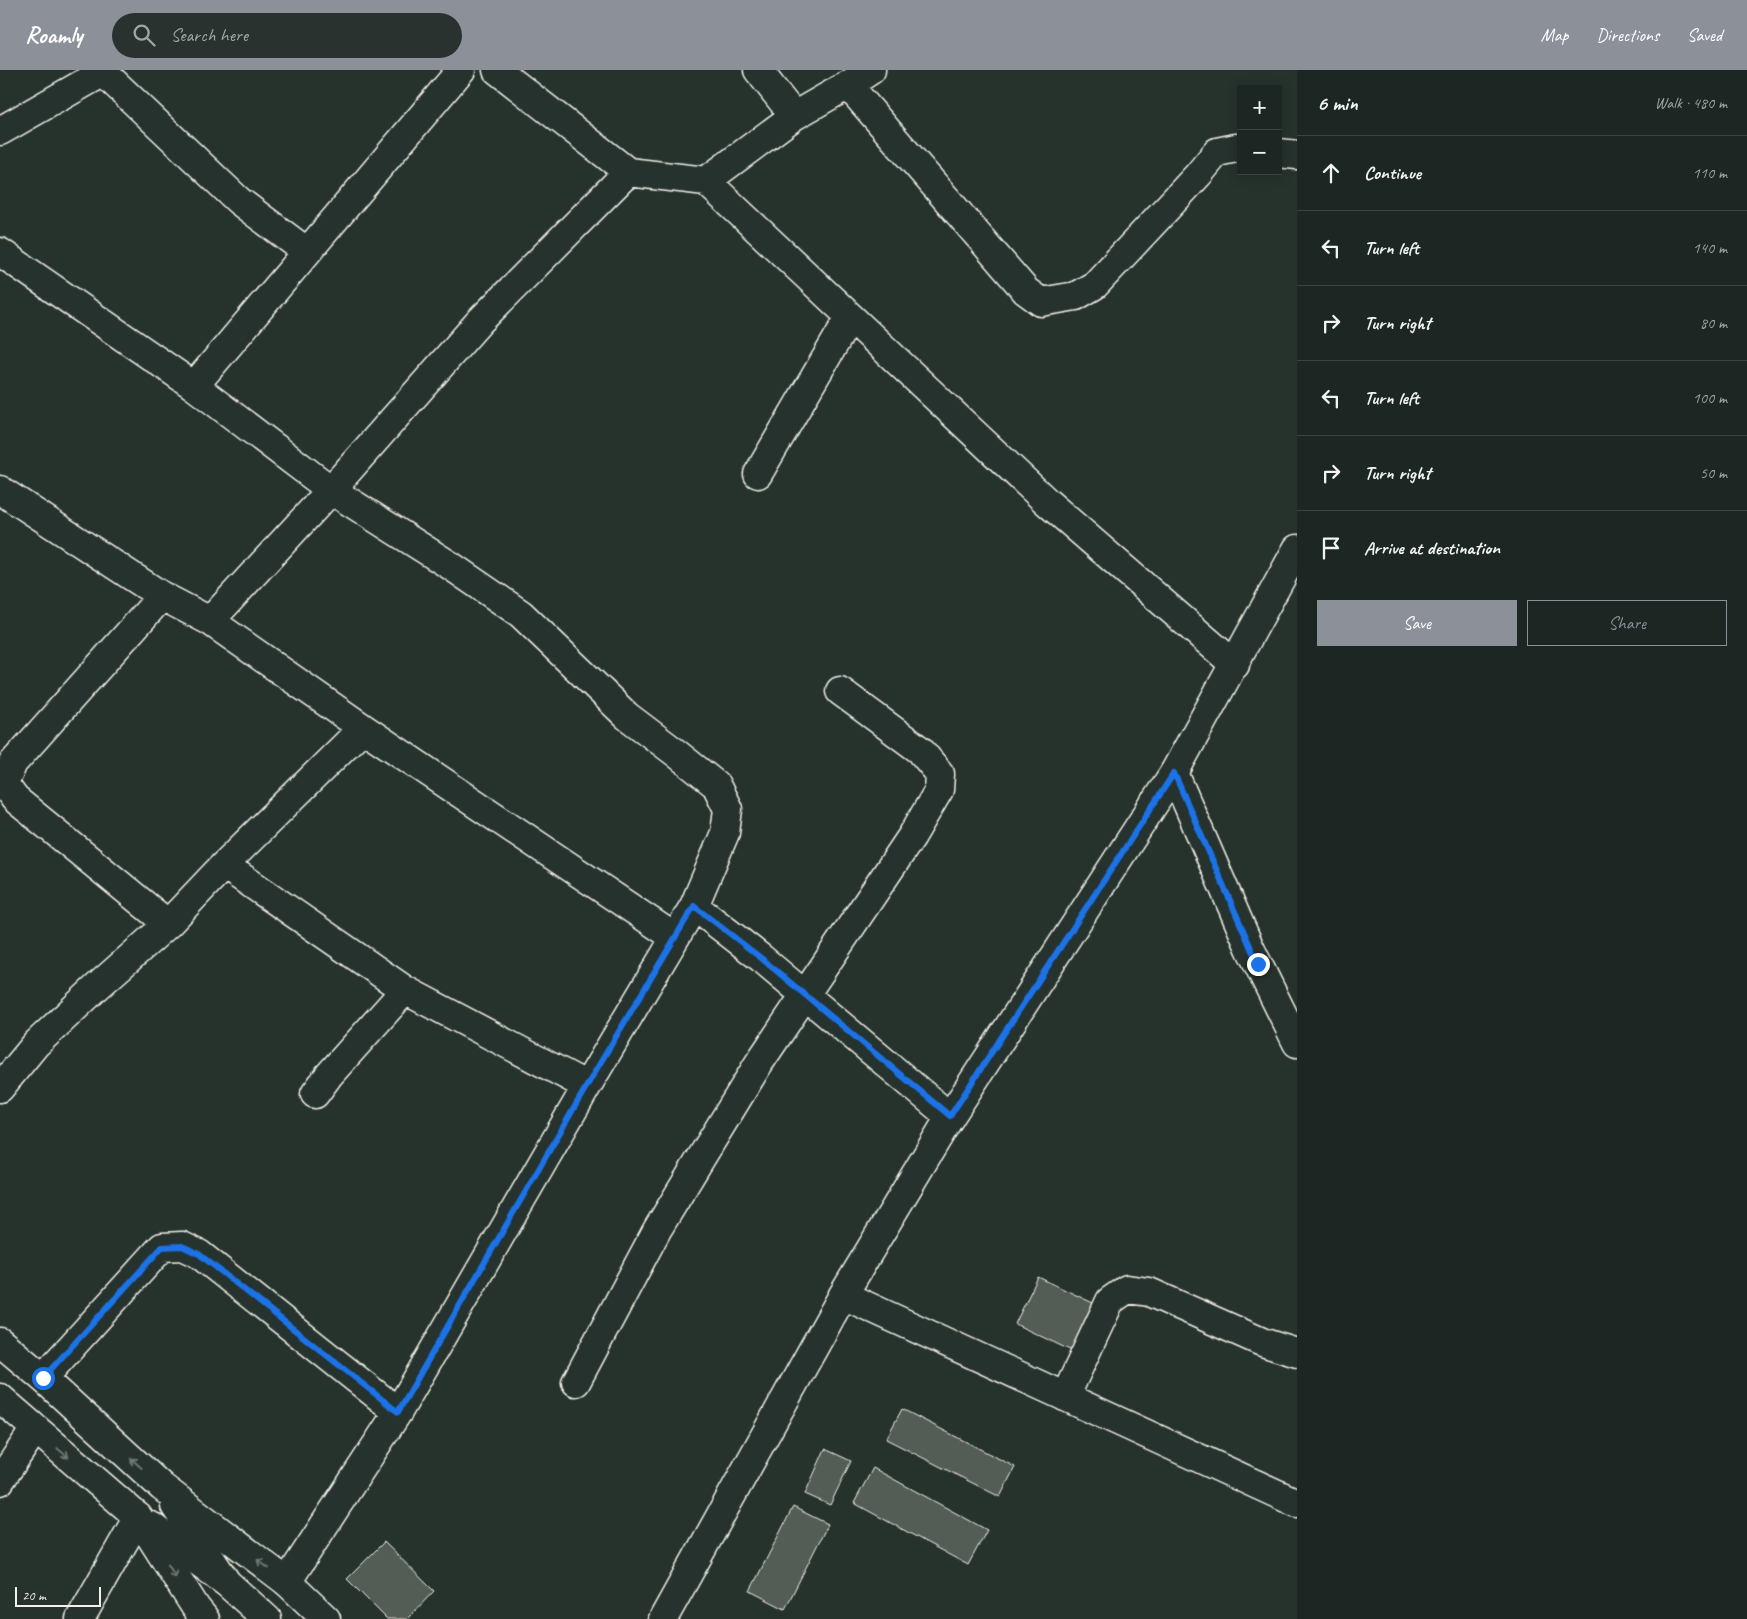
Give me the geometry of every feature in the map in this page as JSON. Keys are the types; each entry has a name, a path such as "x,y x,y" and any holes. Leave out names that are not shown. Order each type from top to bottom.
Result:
{"street":[{"path":"194,386 461,70"},
{"path":"497,70 628,172 706,181 1047,502 1235,665"},
{"path":"758,70 794,116"},
{"path":"706,181 794,116 848,86 871,70"},
{"path":"0,131 105,71 239,201 307,252"},
{"path":"848,86 1026,291 1041,302 1076,296 1095,285 1198,175 1217,152 1237,148"},
{"path":"1282,153 1297,155"},
{"path":"210,621 331,490 479,322 628,172"},
{"path":"0,252 194,386 331,490 451,566 521,614 627,716 716,785 728,809 725,834 694,906 674,937 398,1412 287,1582"},
{"path":"758,474 850,317"},
{"path":"0,490 162,596 210,621 363,728 674,937"},
{"path":"663,1619 843,1295 950,1116 1174,773 1297,549"},
{"path":"162,596 13,763 4,784 15,799 168,924"},
{"path":"576,1382 657,1230 759,1063 912,836 939,790 940,774 920,750 840,690"},
{"path":"0,1088 36,1044 168,924 224,865 363,728"},
{"path":"1174,773 1250,948 1297,1043"},
{"path":"224,865 405,990 587,1086"},
{"path":"694,906 761,958 950,1116"},
{"path":"315,1094 329,1075 405,990"},
{"path":"43,1378 162,1247 182,1246 199,1254 398,1412"},
{"path":"1065,1397 1110,1301 1126,1289 1149,1292 1262,1342 1297,1353"},
{"path":"843,1295 1297,1503"},
{"path":"0,1342 43,1378 162,1487 287,1582 326,1619"},
{"path":"0,1398 138,1516 227,1583 266,1619"},
{"path":"0,1481 35,1429"},
{"path":"162,1487 227,1583"},
{"path":"80,1619 138,1516"},
{"path":"138,1516 196,1608 205,1619"}],"building":[{"path":"1038,1277 1095,1304 1072,1351 1015,1324"},
{"path":"902,1409 1015,1467 1000,1497 886,1439"},
{"path":"825,1449 851,1461 830,1505 805,1494"},
{"path":"873,1468 987,1530 968,1565 854,1503"},
{"path":"793,1507 828,1524 785,1609 750,1591"},
{"path":"384,1542 434,1591 407,1619 387,1619 347,1579"}],"route":[{"path":"43,1378 162,1247 182,1246 199,1254 398,1412 596,1070 694,906 761,958 950,1116 1174,773 1258,964"}]}
